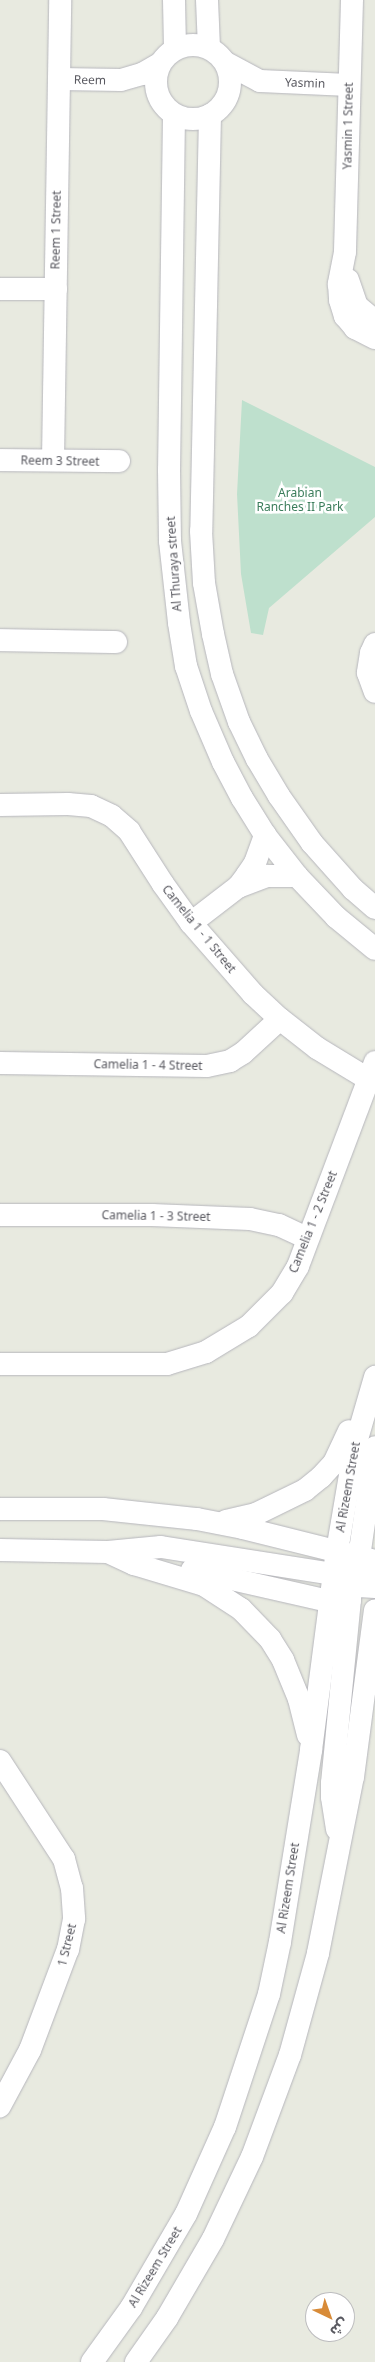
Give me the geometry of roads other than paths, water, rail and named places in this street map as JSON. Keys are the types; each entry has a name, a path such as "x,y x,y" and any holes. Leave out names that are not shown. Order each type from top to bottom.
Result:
{"street":[{"name":"Reem 1 Street","path":"53,460 60,0"},
{"path":"174,0 175,48"},
{"path":"207,0 209,48"},
{"name":"Yasmin 1 Street","path":"352,0 345,252 340,284 342,308 345,316 355,328 375,338"},
{"path":"218,108 192,119 167,108 156,84 159,64 175,48 198,44 219,54 226,63 231,82 218,108 201,531 204,583 213,634 222,674 236,714 257,759 279,796 312,843 353,889 375,908"},
{"name":"Yasmin","path":"226,63 260,81 349,85"},
{"name":"Reem","path":"59,79 121,80 142,74 159,64"},
{"name":"Reem","path":"121,80 143,88 167,108"},
{"name":"Yasmin","path":"218,108 241,89 260,81"},
{"name":"Al Thuraya street","path":"167,108 170,540 179,623 186,666 201,711 242,798 265,836 297,876 336,917 375,949"},
{"name":"Yasmin 1 Street","path":"345,252 350,289 357,306 375,321"},
{"path":"0,289 56,289"},
{"name":"Reem 3 Street","path":"0,460 119,461"},
{"path":"0,640 116,642"},
{"path":"375,644 371,653 368,673 375,692"},
{"name":"Camelia 1 - 1 Street","path":"0,805 68,804 91,806 112,816 128,831 191,923 222,960 280,1019 336,1061 372,1070"},
{"path":"191,923 238,886 255,863 265,836"},
{"path":"238,886 267,876 297,876"},
{"name":"Camelia 1 - 4 Street","path":"0,1063 207,1066 230,1061 243,1053 280,1019"},
{"name":"Camelia 1 - 2 Street","path":"0,1364 150,1366 184,1360 206,1352 249,1326 282,1293 298,1266 372,1070"},
{"name":"Camelia 1 - 3 Street","path":"0,1215 152,1215 250,1219 279,1225 308,1238"},
{"path":"218,1523 256,1514 274,1507 305,1490 321,1477 334,1463 345,1442 362,1399 374,1385"},
{"name":"Al Rizeem Street","path":"92,2362 132,2308 186,2214 206,2173 241,2084 269,1994 280,1942 311,1750 354,1577 355,1446 374,1385"},
{"path":"340,1840 332,1797 332,1783 354,1577 375,1447"},
{"path":"0,1509 103,1510 150,1513 218,1523 354,1577 375,1611 353,1777 304,2008 290,2055 255,2148 233,2199 191,2279 136,2362"},
{"path":"0,1550 108,1552 161,1547 354,1577"},
{"path":"108,1552 134,1564 204,1585 242,1609 258,1624 283,1660 292,1679 306,1722 311,1750"},
{"path":"353,1777 375,1733"},
{"name":"1 Street","path":"0,1761 64,1859 72,1888 74,1919 68,1949 30,2050 0,2106"}],"park label":[{"name":"Arabian Ranches II Park","path":"300,500"}]}
